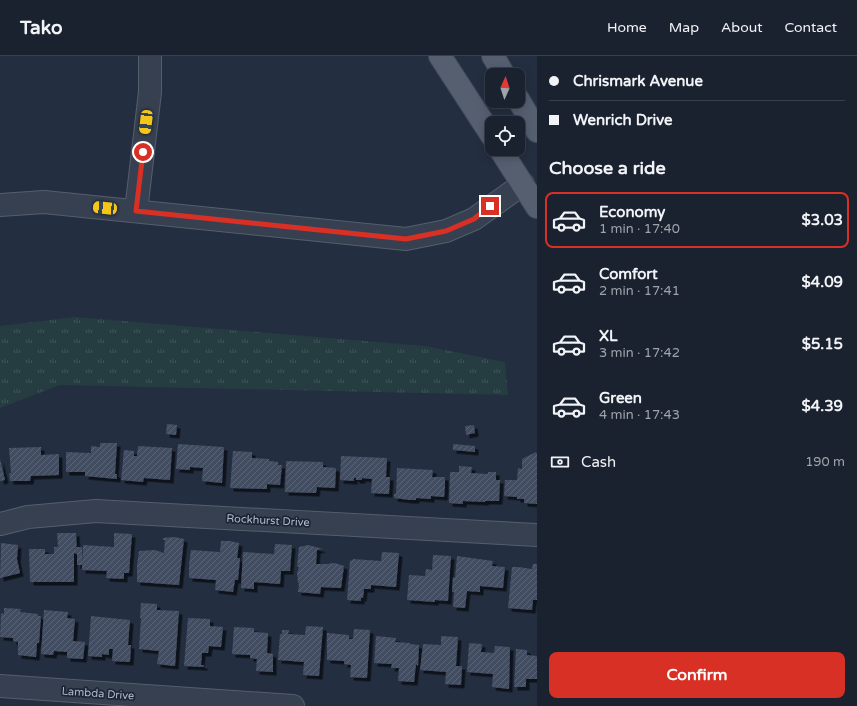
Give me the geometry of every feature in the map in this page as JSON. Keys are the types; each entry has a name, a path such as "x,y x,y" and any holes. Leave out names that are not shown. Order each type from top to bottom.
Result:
{"main road":[{"path":"440,56 485,125"},
{"path":"493,56 500,68"},
{"path":"523,108 537,131"},
{"path":"505,156 537,206"}],"street":[{"path":"136,211 150,92 150,56"},
{"path":"0,205 44,202 406,239 446,231 474,219 523,184"},
{"name":"Rockhurst Drive","path":"0,524 28,517 96,511 537,534"},
{"name":"Lambda Drive","path":"0,686 97,700 293,706"}],"green space":[{"path":"75,317 425,346 505,362 508,395 60,385 0,408 0,326"}],"building":[{"path":"167,424 177,425 176,435 166,434"},
{"path":"474,425 475,433 466,435 465,426"},
{"path":"100,443 117,443 115,474 117,474 117,479 85,476 85,472 66,472 66,452 91,453 91,446 100,447"},
{"path":"178,444 224,447 222,483 202,481 203,468 190,467 190,470 176,469"},
{"path":"453,444 475,446 475,452 453,450"},
{"path":"138,446 172,448 170,480 144,478 143,482 121,480 124,450 134,451 134,456 137,456"},
{"path":"41,447 41,455 59,454 59,475 31,476 30,481 10,481 9,473 11,473 9,448"},
{"path":"233,451 252,452 252,458 269,459 269,461 278,462 278,465 282,465 280,485 267,484 267,489 230,488"},
{"path":"536,452 537,504 524,503 524,499 517,499 517,497 504,496 505,480 517,480 518,468 522,469 522,459"},
{"path":"341,456 387,458 386,477 390,477 389,494 371,493 372,479 362,478 362,480 356,480 356,478 354,478 354,481 340,480"},
{"path":"0,459 5,480 0,481"},
{"path":"286,461 323,462 323,467 336,468 335,488 317,487 316,493 285,492"},
{"path":"459,466 472,467 471,473 488,474 488,472 496,472 496,480 500,480 499,501 463,501 463,504 449,503 450,472 459,472"},
{"path":"397,468 433,470 432,477 445,477 444,497 431,496 431,499 416,498 416,500 394,498 394,494 396,494"},
{"path":"57,533 76,533 77,554 74,553 74,582 30,582 29,549 45,549 45,554 54,554 54,547 58,547"},
{"path":"114,533 132,534 129,573 124,573 124,579 106,578 107,571 82,570 82,565 77,565 77,547 82,547 82,563 83,545 114,547"},
{"path":"175,537 184,539 179,585 137,582 139,551 155,550 164,553 165,540 163,540 163,538"},
{"path":"221,541 239,543 237,558 240,558 238,580 235,580 233,592 215,590 216,580 189,578 191,550 220,552"},
{"path":"1,543 18,545 17,559 20,573 0,578"},
{"path":"275,544 292,545 290,571 281,571 280,584 254,582 254,589 241,588 243,552 274,554"},
{"path":"308,545 323,549 317,550 316,564 335,563 344,566 341,588 321,587 320,594 298,592 299,583 297,573 299,567 297,567 299,547"},
{"path":"382,552 399,553 396,587 371,585 371,589 364,589 363,598 361,598 361,601 347,600 350,560 381,561"},
{"path":"433,555 451,556 448,601 435,600 435,602 407,600 409,575 425,576 426,569 432,570"},
{"path":"457,556 493,561 492,566 505,567 503,588 480,586 480,592 467,591 465,608 453,607 453,577 455,578"},
{"path":"533,564 537,564 537,600 533,600 532,610 508,608 512,567 532,569"},
{"path":"141,603 157,604 157,610 179,611 175,666 157,664 159,651 139,649"},
{"path":"4,608 21,609 20,612 38,614 38,616 41,616 39,643 37,643 36,657 18,655 18,642 13,641 13,638 0,637 1,613 4,614"},
{"path":"44,610 68,612 67,618 75,619 73,641 85,642 83,659 67,658 67,652 54,651 53,655 41,654"},
{"path":"91,616 130,620 128,645 131,645 130,662 112,661 113,649 109,649 109,655 102,654 102,657 88,656"},
{"path":"188,618 210,619 210,626 223,627 221,647 209,646 208,653 202,653 201,665 204,665 204,667 184,666"},
{"path":"306,626 323,627 319,676 303,675 304,662 278,660 280,634 282,634 282,630 289,630 288,634 305,635"},
{"path":"234,627 254,628 254,632 268,633 267,653 273,654 273,672 256,671 257,659 250,658 250,655 232,654"},
{"path":"354,629 370,630 367,678 350,677 351,665 344,664 344,661 327,660 327,633 349,635 349,639 353,639"},
{"path":"376,636 396,638 395,642 419,645 418,666 416,664 414,682 398,681 399,668 391,668 392,664 374,663"},
{"path":"441,636 458,637 456,666 462,666 461,685 445,684 446,672 420,670 423,644 441,645"},
{"path":"469,643 482,644 481,652 494,653 495,646 510,647 509,689 492,687 493,674 467,672"},
{"path":"516,649 527,650 527,655 537,656 537,679 526,679 526,687 514,687"}],"route":[{"path":"143,152 136,211 406,239 446,231 474,219 490,206"}]}
